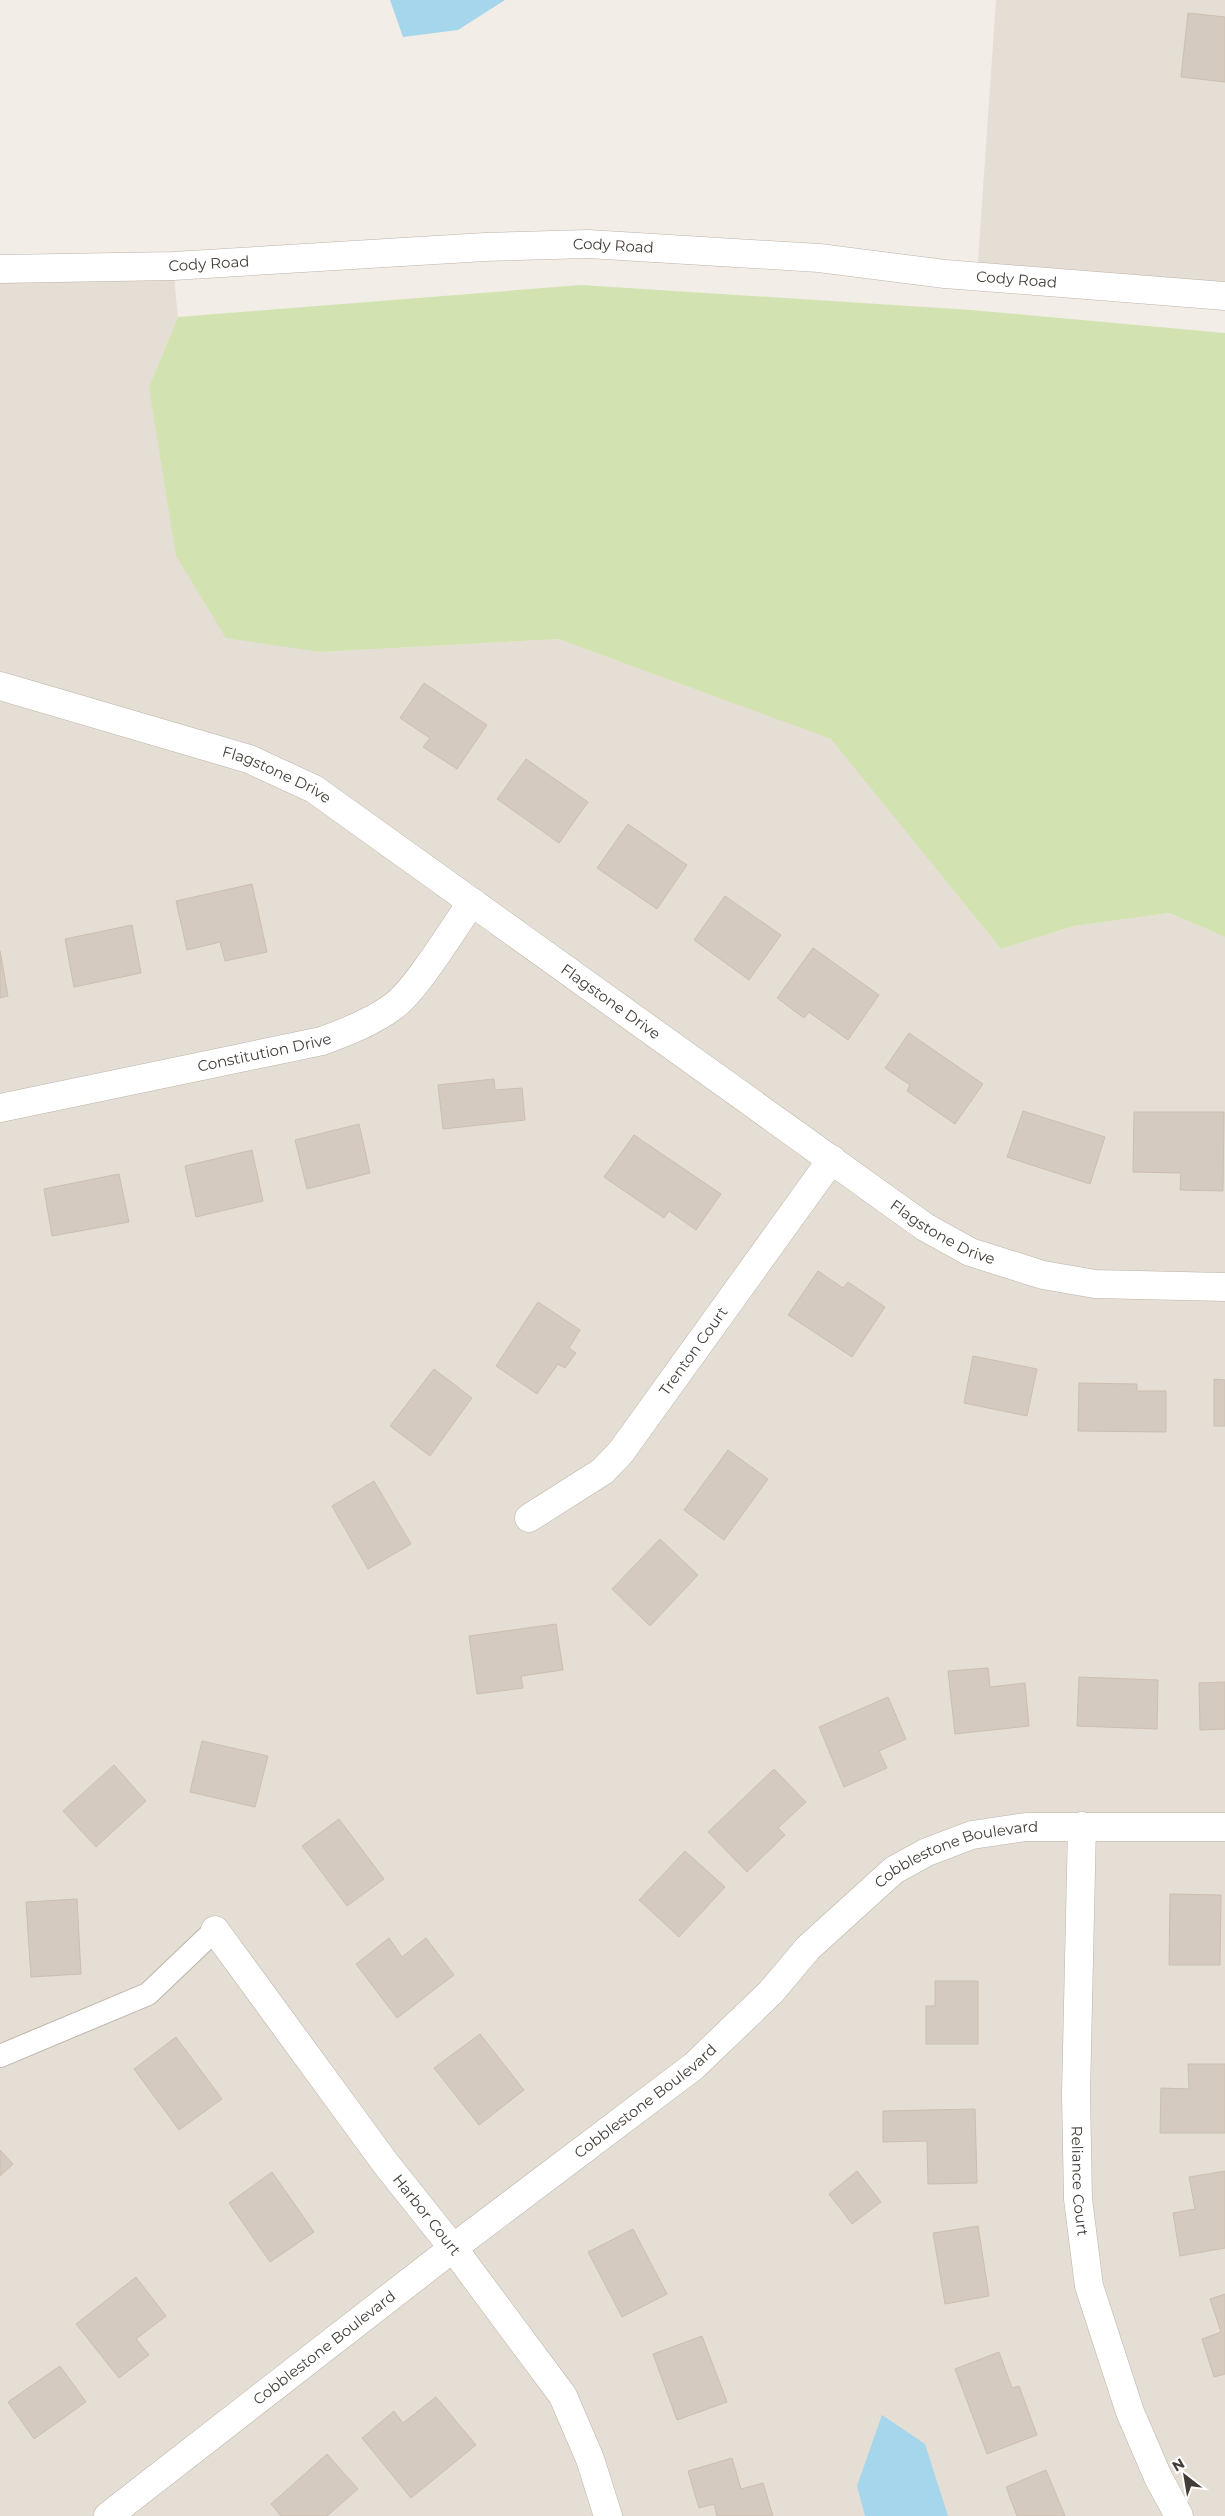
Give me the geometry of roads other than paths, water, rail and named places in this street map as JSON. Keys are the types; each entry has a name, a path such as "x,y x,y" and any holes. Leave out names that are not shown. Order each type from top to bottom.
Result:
{"street":[{"name":"Cody Road","path":"0,269 173,266 484,247 588,244 819,258 953,274 1225,296"},
{"name":"Flagstone Drive","path":"0,686 249,759 306,785 926,1227 970,1252 1034,1272 1095,1284 1225,1287"},
{"name":"Constitution Drive","path":"0,1108 322,1041 362,1026 395,1005 414,984 472,902"},
{"name":"Trenton Court","path":"529,1518 604,1471 621,1452 832,1159"},
{"name":"Reliance Court","path":"1082,1826 1077,2142 1078,2199 1089,2286 1130,2412 1158,2477 1179,2516"},
{"name":"Cobblestone Boulevard","path":"108,2516 452,2248 694,2066 771,1992 808,1948 894,1870 927,1852 972,1835 1026,1827 1225,1826"},
{"name":"Harbor Court","path":"215,1930 386,2164 452,2248 563,2396 590,2459 608,2516"}],"lane":[{"path":"0,2056 148,1994 215,1930"}],"water":[{"path":"390,0 505,0 458,30 403,37"},
{"path":"882,2415 925,2444 948,2516 865,2516 857,2486"}]}
